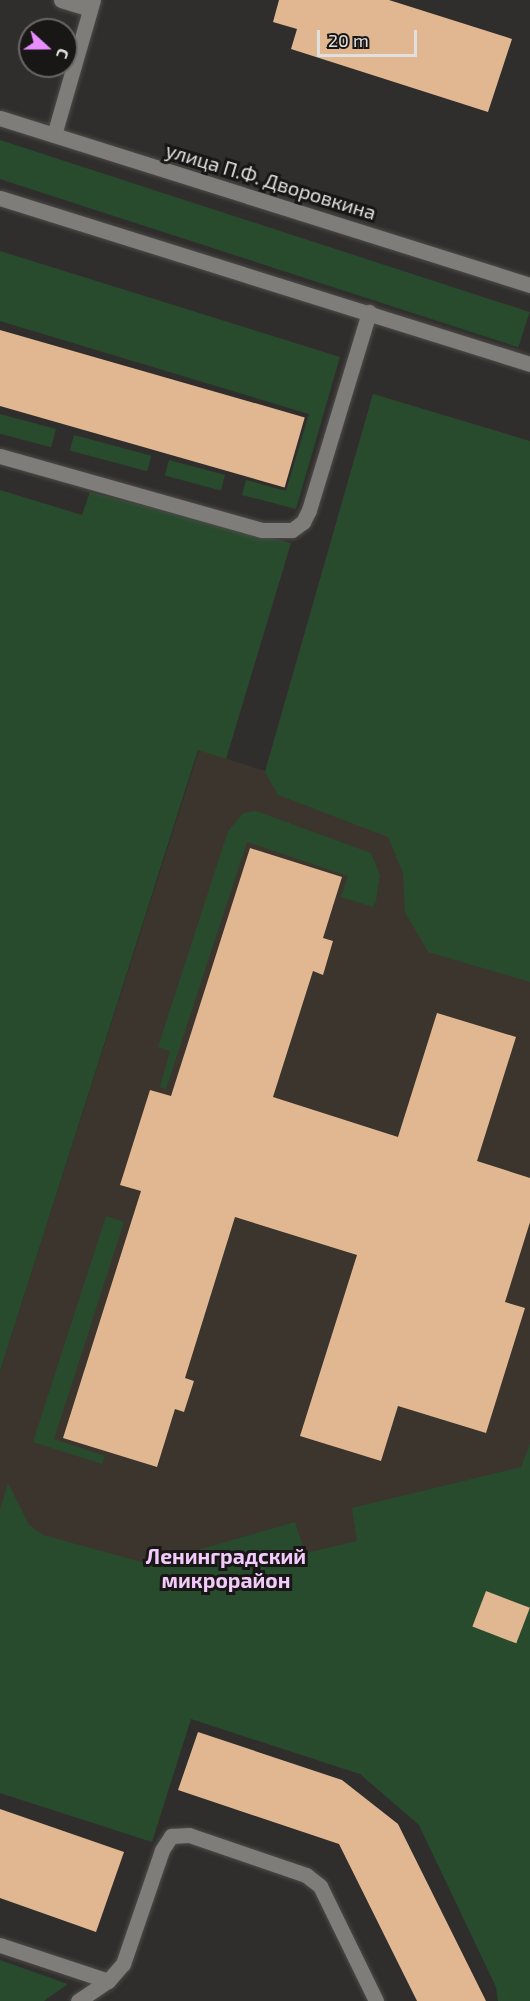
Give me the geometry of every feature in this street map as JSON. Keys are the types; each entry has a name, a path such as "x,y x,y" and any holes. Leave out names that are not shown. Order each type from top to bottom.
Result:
{"street":[{"path":"54,135 91,5 61,0"},
{"name":"улица П.Ф. Дворовкина","path":"0,118 530,285"},
{"path":"0,198 530,364"},
{"path":"0,456 262,530 292,530 309,510 369,312"},
{"path":"78,2001 108,1981 123,1964 162,1850 171,1836 189,1835 306,1875 320,1886 376,2001"},
{"path":"0,1945 108,1981"}],"shaded area":[{"path":"373,394 530,441 530,1593 443,1694 0,1531 0,1371 199,750 265,771"}],"green space":[{"path":"0,140 530,312 518,347 0,179"},
{"path":"0,251 340,357 296,509 242,495 246,480 286,491 309,414 0,321"},
{"path":"373,394 530,441 530,982 428,952 405,912 403,873 388,837 278,795 265,772"},
{"path":"0,414 56,429 51,447 0,434"},
{"path":"74,435 151,456 147,471 70,450"},
{"path":"169,460 225,475 221,490 165,475"},
{"path":"0,490 82,515 90,492 291,543 226,759 198,750 0,1371"},
{"path":"256,811 371,853 380,875 376,901 373,907 341,897 348,876 247,842 166,1089 160,1087 170,1051 158,1047 228,831 243,813"},
{"path":"106,1216 124,1222 54,1439 105,1456 102,1464 33,1442"},
{"path":"530,1443 530,2001 498,2001 496,1987 419,1825 360,1774 191,1719 152,1842 0,1793 0,1510 8,1483 29,1525 43,1535 149,1564 295,1522 305,1553 357,1541 352,1508 521,1467"},
{"path":"0,1960 68,1984 44,2001 0,2001"}],"building":[{"path":"279,0 389,0 512,39 488,112 291,49 297,29 273,22"},
{"path":"0,330 305,417 285,488 0,406"},
{"path":"250,848 342,877 323,938 333,941 323,975 313,971 273,1097 398,1137 437,1013 516,1037 477,1161 530,1178 530,1222 505,1302 525,1308 486,1433 398,1406 381,1461 300,1436 357,1255 235,1217 185,1378 194,1381 184,1412 175,1409 157,1467 63,1438 141,1191 120,1185 150,1090 171,1096"},
{"path":"486,1591 530,1608 516,1643 472,1626"},
{"path":"198,1732 342,1780 398,1824 486,2001 417,2001 339,1844 178,1790"},
{"path":"0,1809 124,1852 96,1932 0,1898"}],"district":[{"name":"Ленинградский микрорайон","path":"226,1568"}]}
